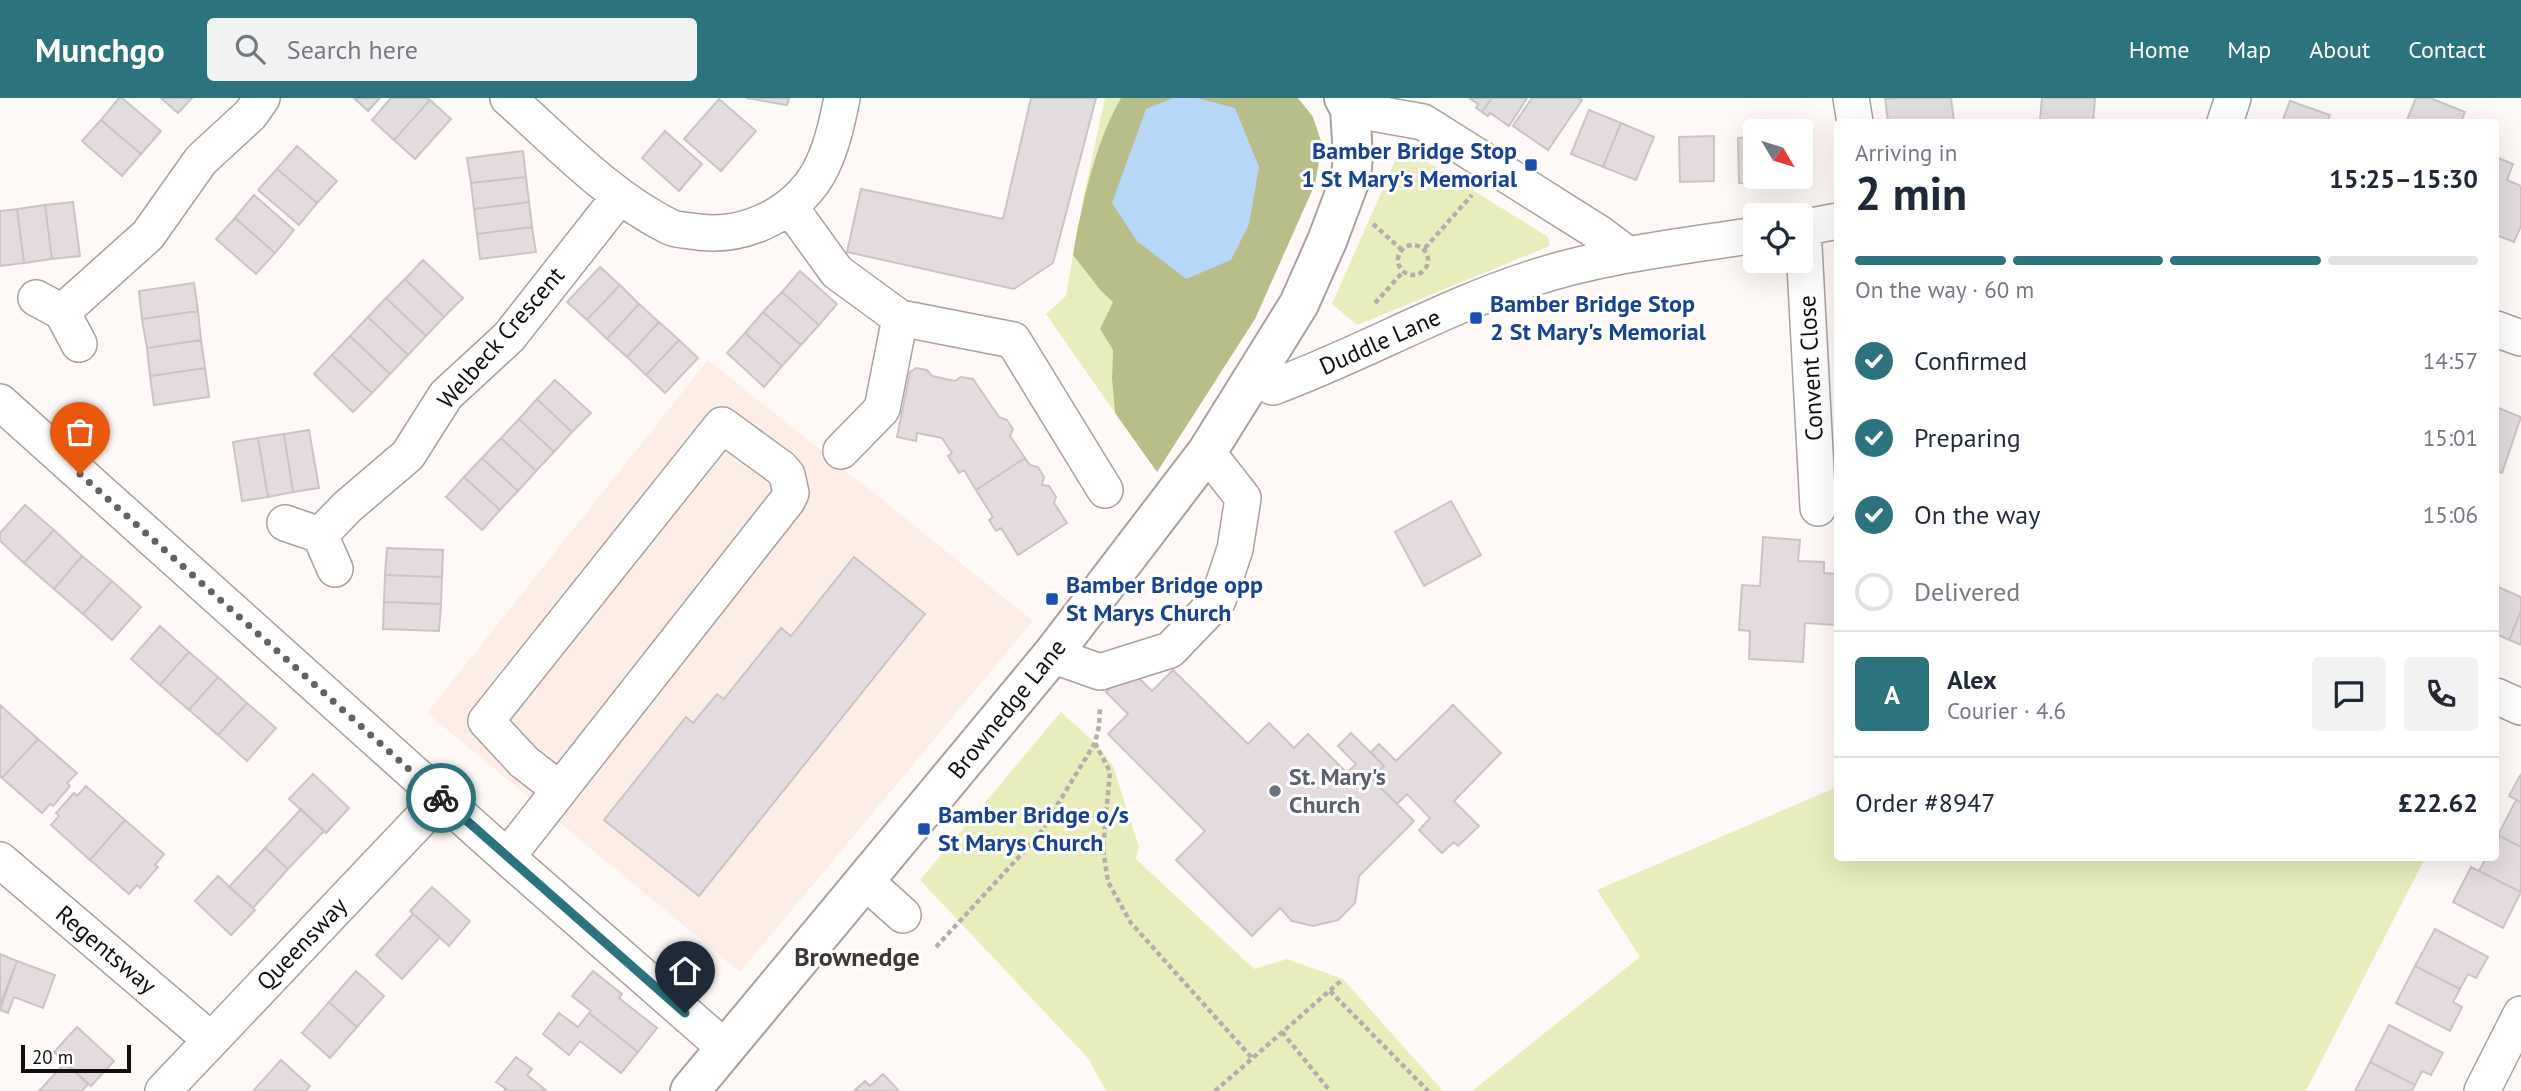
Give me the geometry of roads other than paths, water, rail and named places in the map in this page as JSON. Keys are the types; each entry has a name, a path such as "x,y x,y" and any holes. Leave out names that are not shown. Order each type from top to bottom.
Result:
{"main road":[{"name":"Brownedge Lane","path":"690,1091 1052,655 1207,453 1300,304 1344,198 1351,177 1353,156 1347,104"}],"street":[{"path":"79,344 49,305 148,235 201,160 250,115 262,98"},
{"path":"508,98 620,196 673,228 710,235 757,226 790,207 818,174 834,134 842,98"},
{"path":"1851,98 1854,119"},
{"path":"2226,119 2233,98"},
{"path":"1347,104 1423,122 1599,233 1628,255"},
{"name":"Welbeck Crescent","path":"320,536 346,507 408,455 446,395 509,337 620,196"},
{"path":"790,207 837,272 900,318 1013,340 1105,490"},
{"path":"1813,226 1834,222"},
{"name":"Duddle Lane","path":"1254,379 1273,387 1311,373 1437,315 1530,279 1628,255 1743,237"},
{"name":"Convent Close","path":"1805,273 1818,508"},
{"path":"841,451 882,409 900,318"},
{"path":"2499,330 2521,338"},
{"path":"0,402 507,857 725,1048"},
{"path":"507,857 791,493 787,475 722,425 486,722 524,762 559,789"},
{"path":"1052,655 1100,672 1170,650 1218,600 1235,549 1243,498 1207,453"},
{"path":"285,523 320,536 335,569"},
{"path":"2499,697 2521,707"},
{"name":"Queensway","path":"163,1091 441,798"},
{"name":"Regentsway","path":"0,860 211,1040"},
{"path":"866,881 904,915"},
{"path":"2482,1091 2521,1014"}],"water":[{"path":"1173,98 1197,98 1235,108 1259,167 1249,224 1231,260 1186,279 1137,241 1112,203 1146,109"}],"place":[{"name":"Bamber Bridge Stop 1 St Mary's Memorial","path":"1531,165"},
{"name":"Bamber Bridge Stop 2 St Mary's Memorial","path":"1476,318"},
{"name":"Bamber Bridge opp St Marys Church","path":"1052,599"},
{"name":"St. Mary's Church","path":"1275,791"},
{"name":"Bamber Bridge o/s St Marys Church","path":"924,829"}],"district":[{"name":"Brownedge","path":"857,957"}]}
